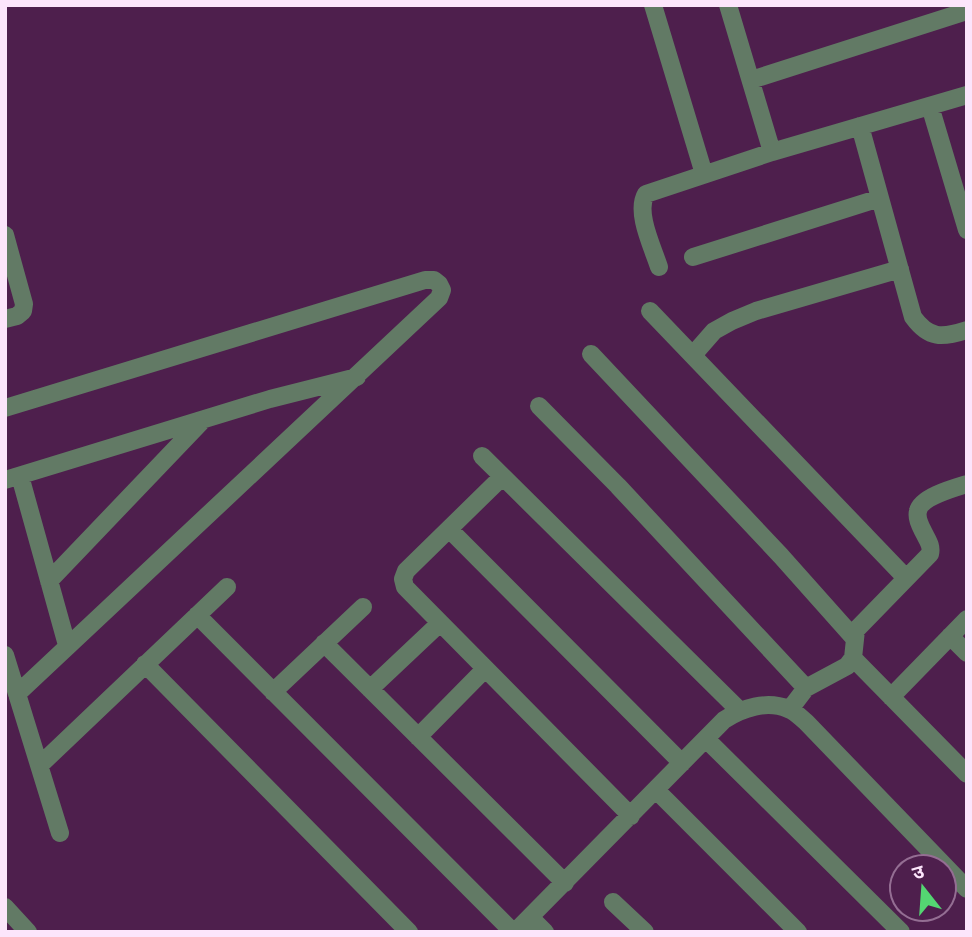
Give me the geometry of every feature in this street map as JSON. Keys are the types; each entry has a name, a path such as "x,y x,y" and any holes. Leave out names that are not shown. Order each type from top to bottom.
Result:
{"street":[{"path":"653,5 704,174"},
{"path":"734,7 772,152"},
{"path":"751,80 967,10"},
{"path":"659,267 642,212 641,202 646,194 772,152 967,95"},
{"path":"930,106 967,230"},
{"path":"860,126 913,317 922,330 935,335 967,330"},
{"path":"692,257 880,198"},
{"path":"5,235 24,304 23,311 5,320"},
{"path":"693,355 715,331 756,311 900,269"},
{"path":"5,408 425,280 434,280 442,290 439,299 357,377 17,694"},
{"path":"650,311 906,578"},
{"path":"591,354 781,556 854,638"},
{"path":"67,645 49,581 13,478 270,398 357,377"},
{"path":"539,406 618,486 806,688"},
{"path":"49,581 204,420"},
{"path":"481,456 739,710"},
{"path":"502,477 406,570 402,579 405,587 631,816"},
{"path":"967,484 922,503 918,520 932,550 862,622 854,638 853,658 967,774"},
{"path":"449,529 682,763"},
{"path":"40,765 227,587"},
{"path":"273,692 363,607"},
{"path":"197,615 514,932 724,720 739,710 754,707 790,709 806,722 967,889"},
{"path":"891,697 967,619"},
{"path":"370,689 440,623"},
{"path":"950,636 967,653"},
{"path":"324,643 565,883"},
{"path":"5,655 61,832"},
{"path":"790,709 806,688 832,675 853,658"},
{"path":"145,664 410,932"},
{"path":"418,737 485,668"},
{"path":"706,739 901,932"},
{"path":"656,790 798,932"},
{"path":"613,902 645,932"},
{"path":"5,907 28,932"},
{"path":"530,917 545,932"}]}
